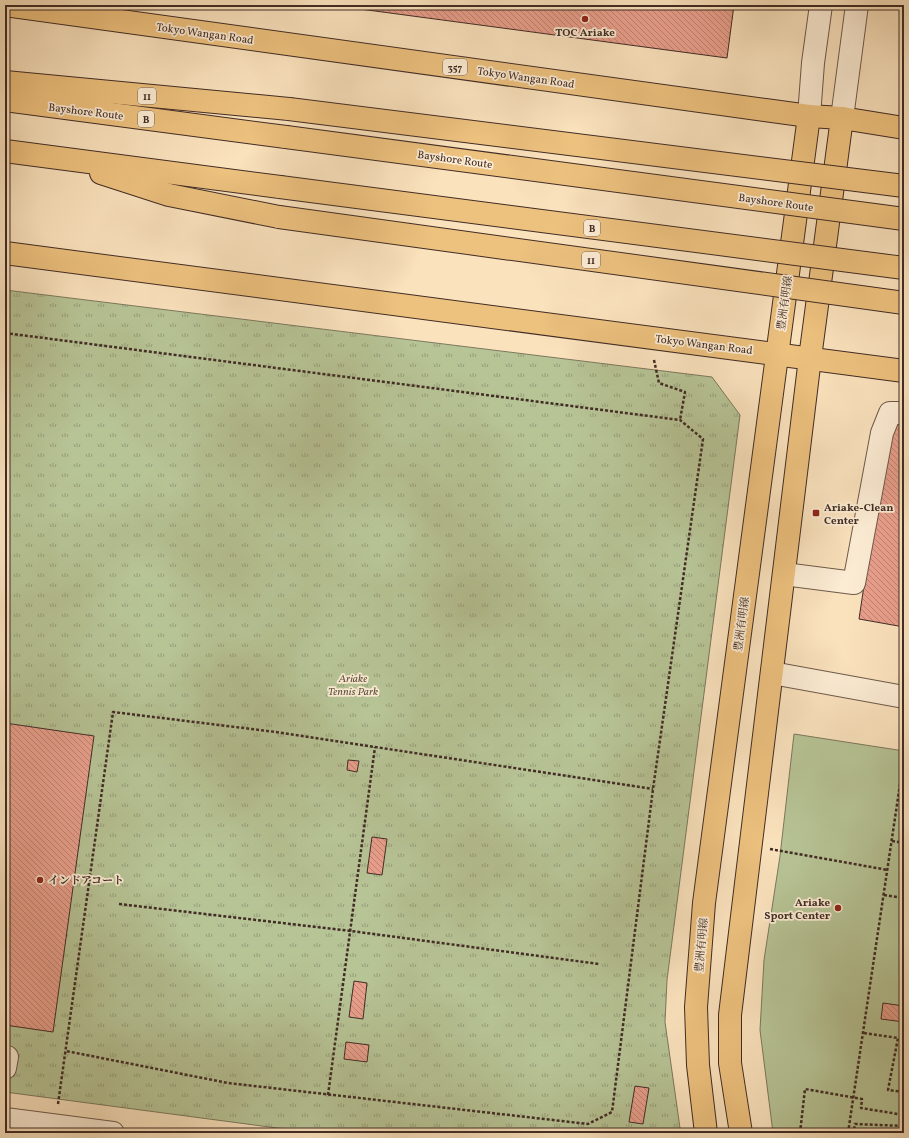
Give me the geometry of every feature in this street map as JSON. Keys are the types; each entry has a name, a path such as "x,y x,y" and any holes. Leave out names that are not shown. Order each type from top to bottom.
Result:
{"main road":[{"name":"Tokyo Wangan Road","path":"5,5 809,116 842,118 904,128"},
{"name":"11","path":"5,82 289,109 904,186"},
{"name":"Bayshore Route","path":"5,100 904,219"},
{"name":"豊洲有明線","path":"706,1133 698,1065 696,1007 704,903 809,116"},
{"path":"740,1133 730,1062 730,1015 810,358 842,118"},
{"name":"B","path":"5,151 904,268"},
{"name":"11","path":"47,156 169,195 279,217 904,303"},
{"name":"Tokyo Wangan Road","path":"5,253 904,371"}],"street":[{"path":"809,116 813,63 821,5"},
{"path":"842,118 857,5"},
{"path":"784,574 854,583 882,433 890,413 904,413"},
{"path":"772,673 904,697"},
{"path":"5,1057 7,1057 5,1068"},
{"path":"5,1119 113,1133"}],"path":[{"path":"5,333 680,420 703,439 653,790 612,1112 588,1124 328,1095 228,1083 66,1051"},
{"path":"654,360 660,383 685,392 680,420"},
{"path":"57,1106 113,712 276,732 653,790"},
{"path":"328,1095 375,747"},
{"path":"848,1133 852,1097 864,1032 902,771 904,771"},
{"path":"892,841 904,843"},
{"path":"768,848 888,870"},
{"path":"884,895 904,898"},
{"path":"119,904 350,931 599,964"},
{"path":"864,1032 898,1038 888,1090 904,1092"},
{"path":"800,1133 805,1089 862,1099 861,1108 904,1115"},
{"path":"873,1133 854,1130 855,1124 904,1126"}],"green space":[{"name":"Ariake Tennis Park","path":"5,290 712,377 740,415 667,980 665,1022 680,1128 675,1133 350,1133 277,1128 5,1092"},
{"name":"Ariake Sport Center","path":"794,734 904,751 904,1133 773,1133 760,1030 764,960 780,856"}],"building":[{"name":"TOC Ariake","path":"330,5 734,5 727,58"},
{"path":"889,419 904,422 904,627 859,619"},
{"name":"インドアコート","path":"5,723 94,736 53,1032 5,1025"},
{"path":"348,760 359,761 357,772 347,770"},
{"path":"372,837 387,839 382,875 367,873"},
{"path":"354,981 367,983 363,1019 349,1017"},
{"path":"883,1003 904,1006 904,1022 881,1019"},
{"path":"346,1042 369,1045 367,1062 344,1059"},
{"path":"635,1086 649,1088 643,1124 629,1122"}],"place":[{"name":"TOC Ariake","path":"585,19"},
{"name":"Ariake-Clean Center","path":"816,513"},
{"name":"インドアコート","path":"40,880"},
{"name":"Ariake Sport Center","path":"838,908"}]}
